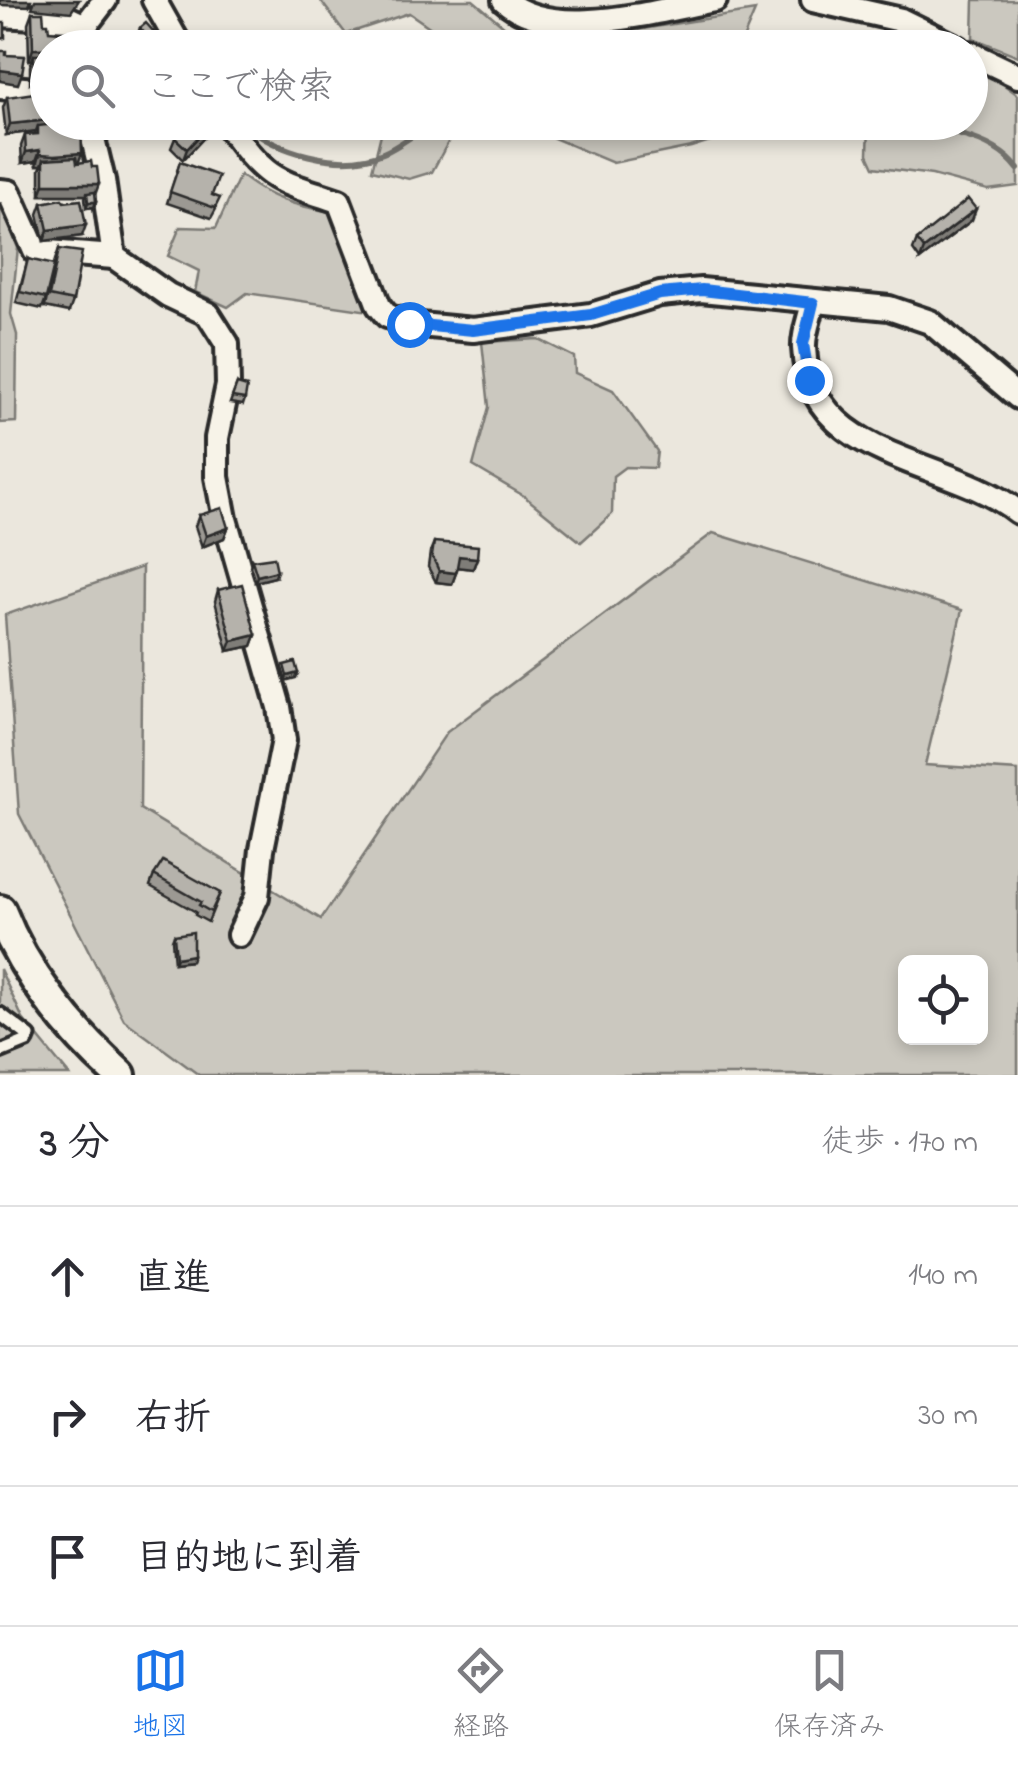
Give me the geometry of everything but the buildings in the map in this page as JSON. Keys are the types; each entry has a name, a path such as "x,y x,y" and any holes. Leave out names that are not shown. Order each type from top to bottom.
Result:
{"main road":[{"path":"3,928 77,1032 120,1075"}],"street":[{"path":"88,30 105,0"},
{"path":"154,0 171,30"},
{"path":"504,0 550,20 588,23 715,0"},
{"path":"813,0 901,20 921,30"},
{"path":"0,15 70,19 79,30"},
{"path":"988,62 1018,76"},
{"path":"0,88 30,90"},
{"path":"93,140 114,257"},
{"path":"237,140 254,164 276,180 339,200 379,306 388,316 409,324 473,330 591,315 660,294 702,290 889,308 930,322 1018,397"},
{"path":"0,191 9,192 35,251 114,257 168,295 208,314 227,344 228,385 217,438 217,476 225,519 280,706 284,740 262,849 257,897 240,935"},
{"path":"813,303 803,344 809,380 814,393 844,430 888,455 926,465 996,494 1018,512"}],"lane":[{"path":"0,1014 29,1036 0,1052"}],"shaded area":[{"path":"320,0 473,0 508,30 434,30 409,13 358,30 343,30"},
{"path":"974,0 1018,0 1018,56 988,44 988,30 973,30"},
{"path":"755,11 747,30 636,30"},
{"path":"988,74 1018,95 1018,186 988,190 932,175 874,167 868,154 868,140 988,140"},
{"path":"380,140 449,140 432,172 409,179 372,170"},
{"path":"558,140 713,140 691,147 613,163"},
{"path":"240,175 283,200 332,212 369,311 247,293 228,307 195,292 199,271 168,256 180,227 216,228"},
{"path":"0,202 18,248 11,314 17,335 16,422 0,423"},
{"path":"538,339 574,357 575,373 613,390 657,451 655,468 625,467 613,476 612,514 581,542 524,496 473,466 489,407 482,342"},
{"path":"713,533 962,610 925,765 1018,771 1018,1075 199,1075 124,1020 19,814 5,615 142,567 140,809 321,919 447,732"},
{"path":"0,969 23,1019 69,1075 0,1075"}],"waterway":[{"path":"166,0 185,30"},
{"path":"267,140 309,156 347,160 383,153 407,140"},
{"path":"976,140 1004,155 1018,169"}],"route":[{"path":"409,324 473,330 591,315 660,294 702,290 758,294 813,303 803,344 809,380"}]}
